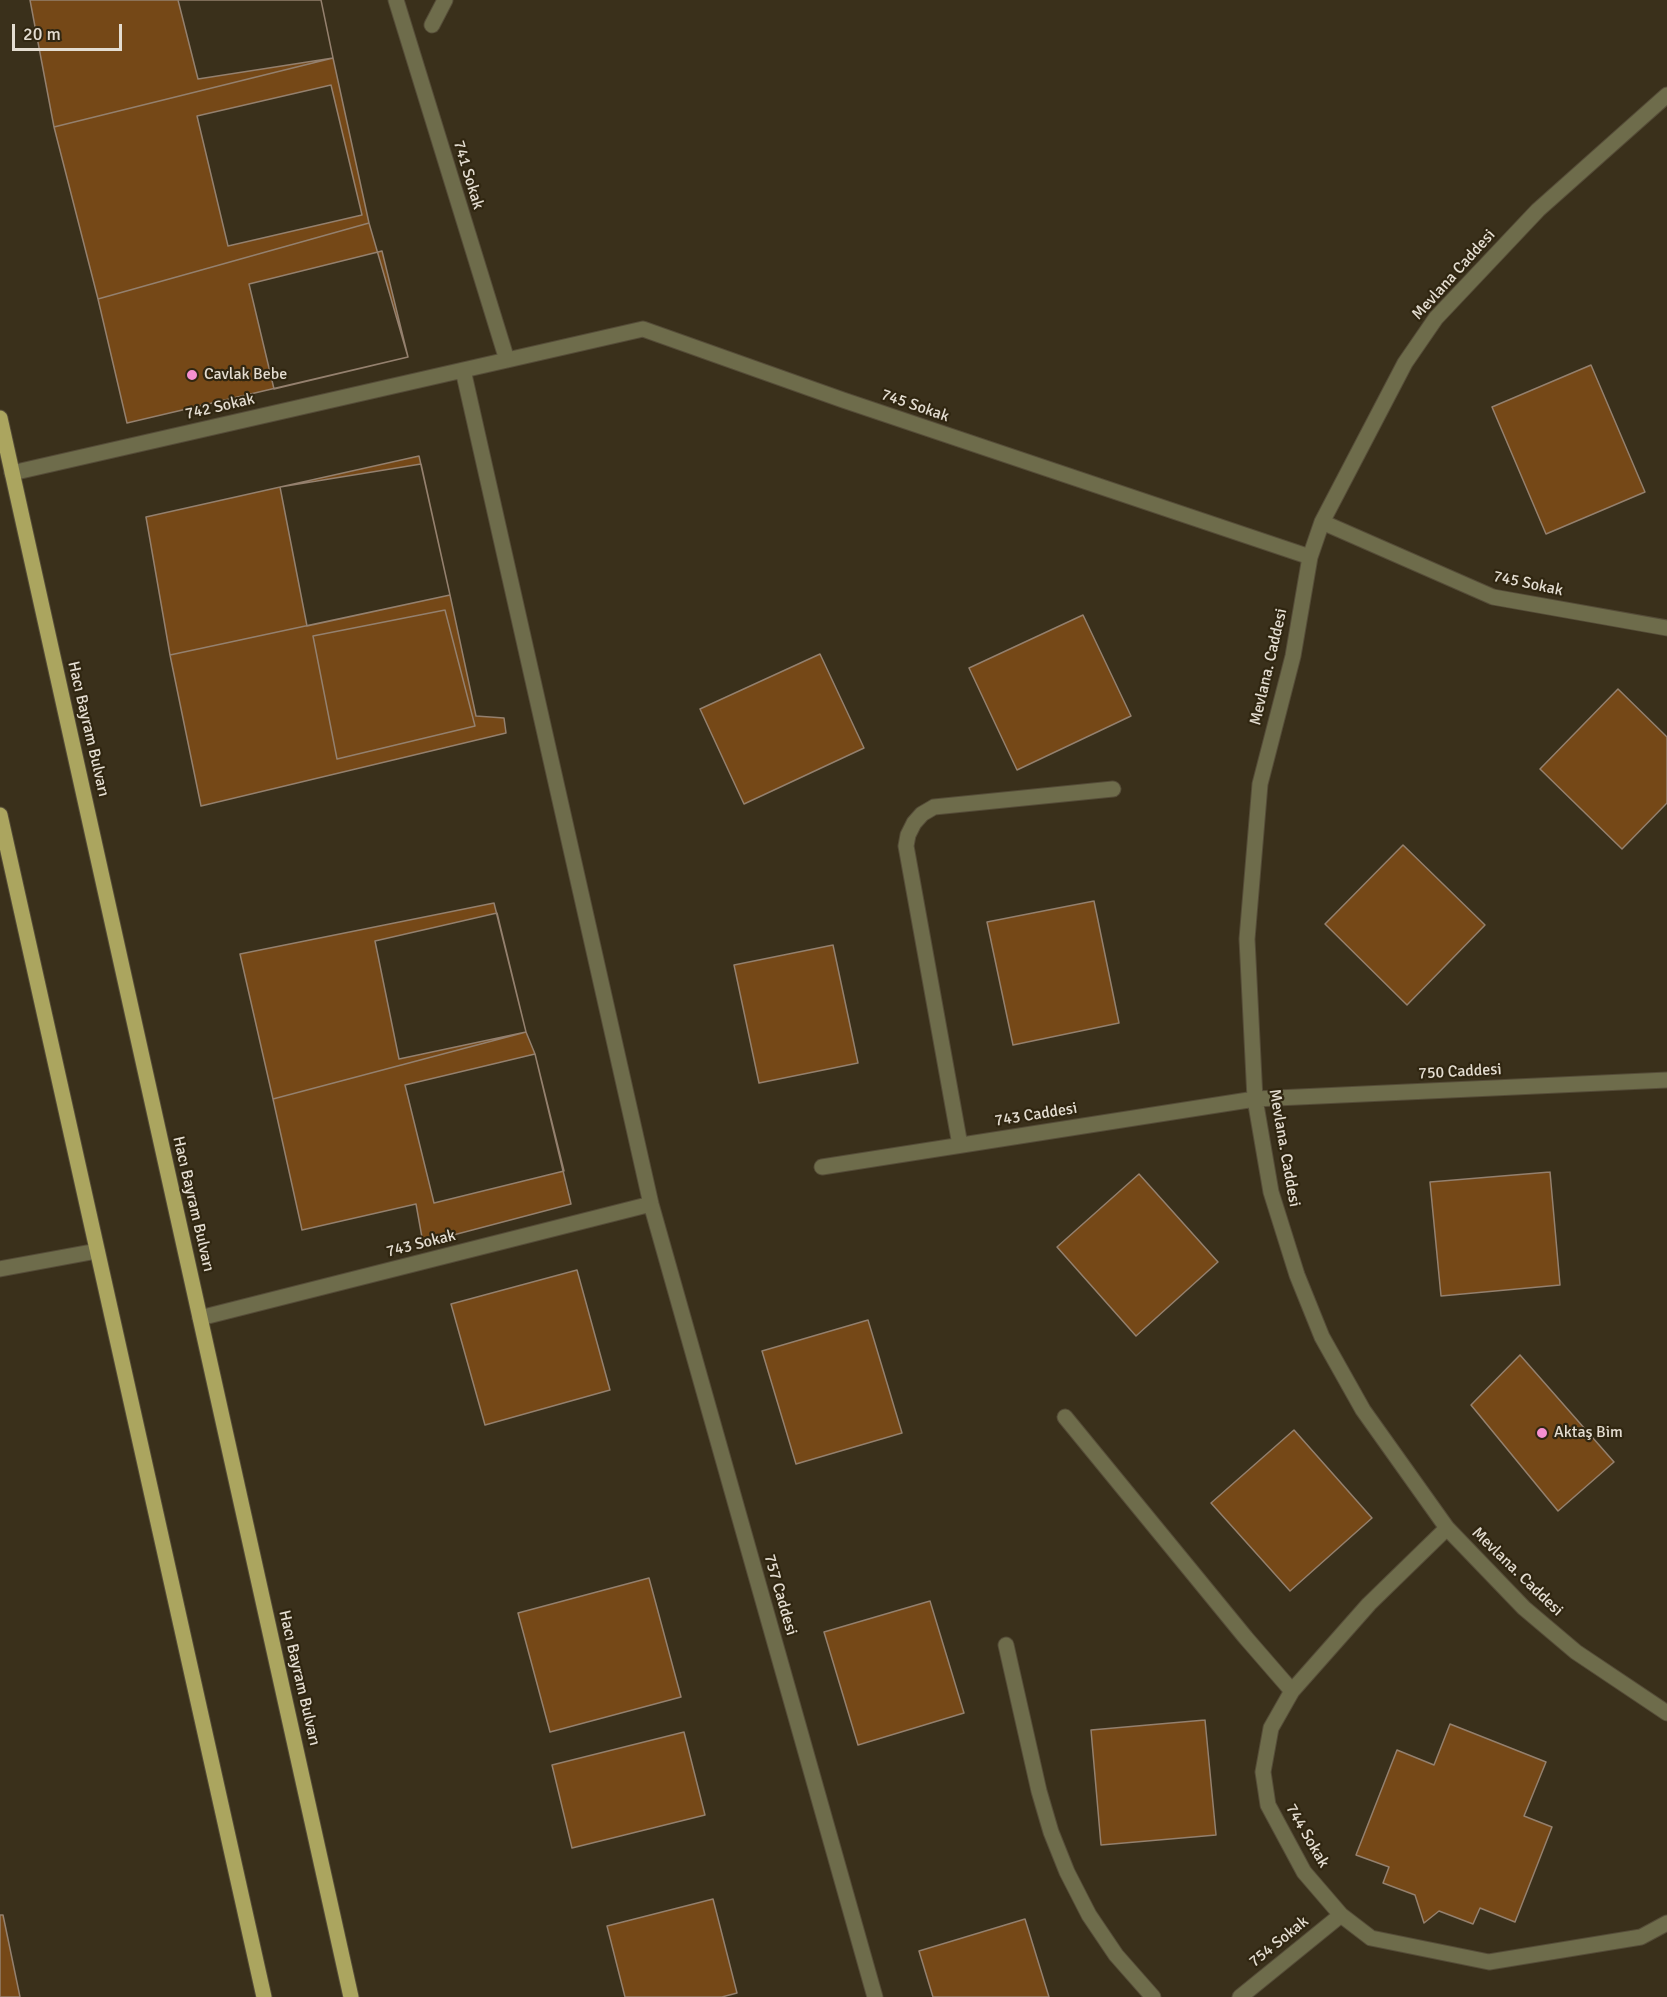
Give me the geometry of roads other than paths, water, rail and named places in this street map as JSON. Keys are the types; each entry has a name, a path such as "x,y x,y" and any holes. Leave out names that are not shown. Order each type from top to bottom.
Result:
{"main road":[{"name":"Hacı Bayram Bulvarı","path":"0,418 351,1997"},
{"path":"0,815 3,840 264,1997"}],"street":[{"name":"741 Sokak","path":"396,0 507,360"},
{"path":"432,25 445,0"},
{"name":"Mevlana Caddesi","path":"1323,522 1404,363 1436,318 1538,210 1667,95"},
{"name":"745 Sokak","path":"507,360 643,328 855,404 1310,557"},
{"name":"742 Sokak","path":"12,473 507,360"},
{"name":"757 Caddesi","path":"463,370 651,1204 874,1997"},
{"name":"745 Sokak","path":"1323,522 1493,597 1667,628"},
{"name":"Mevlana. Caddesi","path":"1323,522 1310,557 1293,656 1260,784 1253,855 1247,939 1255,1099 1271,1192 1297,1275 1322,1337 1363,1410 1447,1528 1524,1608 1576,1652 1667,1713"},
{"path":"960,1146 906,846 908,835 922,814 934,807 1113,789"},
{"name":"750 Caddesi","path":"1255,1099 1667,1080"},
{"name":"743 Caddesi","path":"822,1167 1255,1099"},
{"name":"743 Sokak","path":"200,1318 651,1204"},
{"path":"0,1269 97,1251"},
{"path":"1065,1417 1238,1629 1292,1691"},
{"name":"744 Sokak","path":"1447,1528 1369,1604 1292,1691 1271,1728 1263,1772 1268,1805 1304,1872 1341,1915 1371,1938 1489,1962 1641,1937 1667,1923"},
{"path":"1006,1645 1039,1791 1051,1832 1067,1872 1089,1915 1116,1955 1153,1997"},
{"name":"754 Sokak","path":"1240,1997 1341,1915"}],"place":[{"name":"Cavlak Bebe","path":"192,375"},
{"name":"Aktaş Bim","path":"1542,1433"}]}
